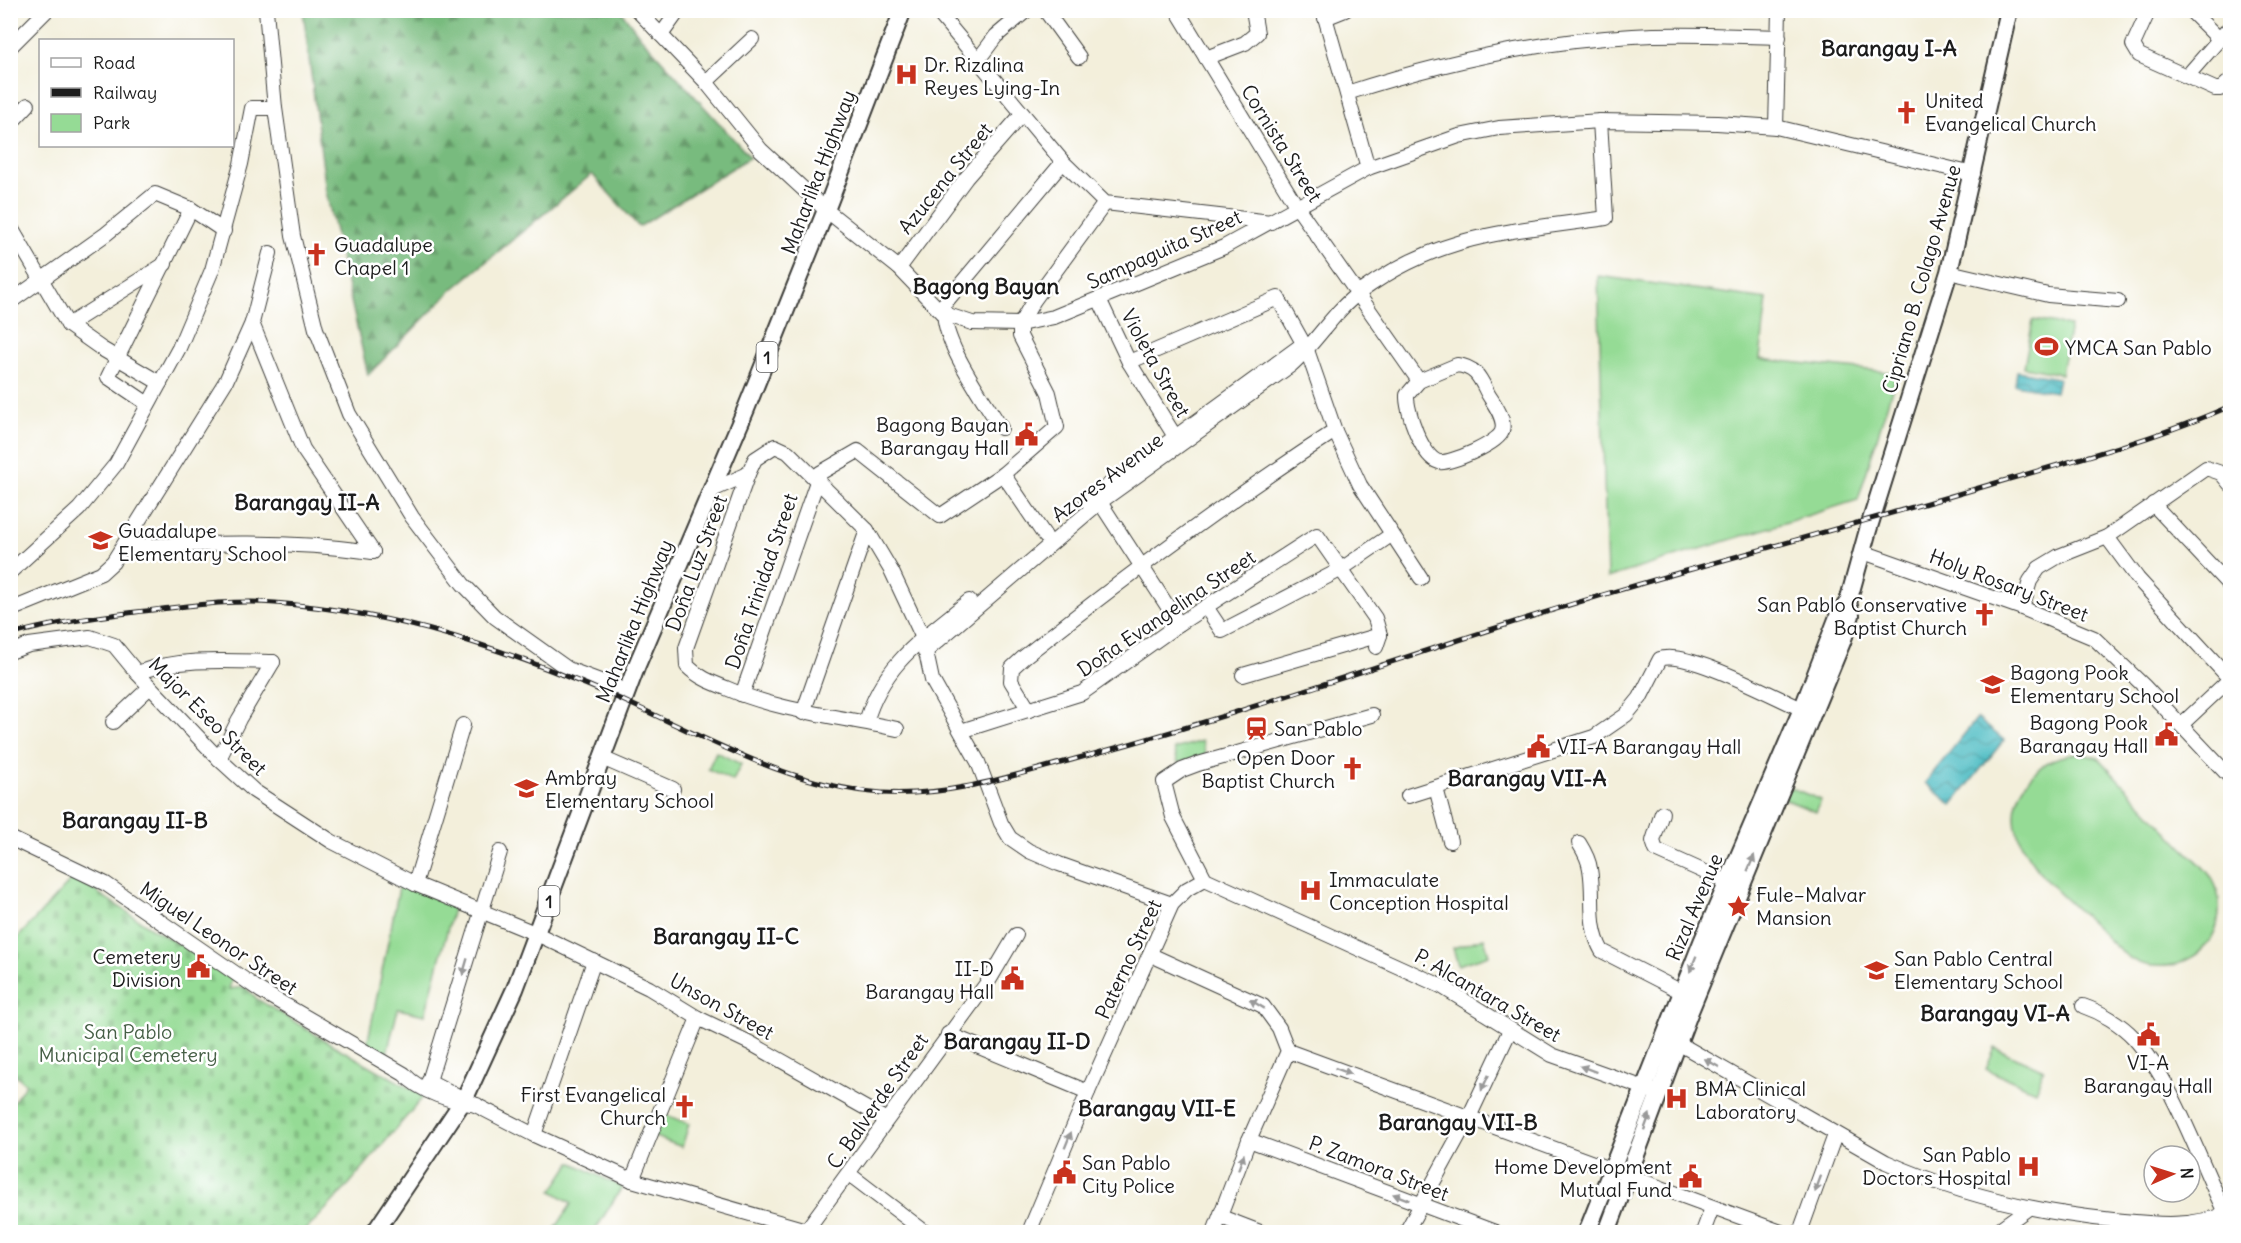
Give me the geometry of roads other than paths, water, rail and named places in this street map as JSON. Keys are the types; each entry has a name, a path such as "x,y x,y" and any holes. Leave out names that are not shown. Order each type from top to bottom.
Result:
{"main road":[{"name":"Maharlika Highway","path":"375,1233 468,1102 537,934 627,691 740,424 903,10"},
{"name":"Cipriano B. Colago Avenue","path":"1872,520 1949,272 2009,10"},
{"name":"Rizal Avenue","path":"1587,1233 1611,1171 1650,1090 1708,945 1809,708 1839,614 1848,602 1872,520"},
{"name":"Rizal Avenue","path":"1671,1039 1682,992 1708,945"},
{"name":"Rizal Avenue","path":"1607,1233 1627,1177 1650,1090"}],"street":[{"path":"266,10 275,108 293,236 316,330 349,414 372,454 432,546 463,584 495,617 567,669 627,691"},
{"name":"Sampaguita Street","path":"637,10 706,82 761,150 826,210 899,268 942,313 972,323 1020,324 1054,317 1224,247 1368,168 1459,136 1499,128 1600,121 1717,123 1776,127 1973,174"},
{"path":"661,35 679,10"},
{"path":"936,10 1063,162 1106,203 1272,222"},
{"path":"978,60 996,36 1027,10"},
{"path":"1045,10 1079,57"},
{"name":"Cornista Street","path":"1177,10 1297,207 1419,381"},
{"path":"1206,58 1245,43 1257,33 1253,10"},
{"path":"1345,10 1324,14 1368,168"},
{"path":"1776,127 1779,10"},
{"path":"2149,10 2134,38 2135,52 2215,89 2221,89 2230,81"},
{"path":"2190,10 2220,39"},
{"path":"10,47 39,13"},
{"path":"2188,75 2230,27"},
{"path":"1347,93 1466,58 1592,39 1677,35 1779,37"},
{"path":"706,82 752,39"},
{"path":"10,124 28,105"},
{"path":"10,572 79,509 116,464 179,348 208,280 224,231 252,108 275,108"},
{"name":"Azucena Street","path":"899,268 966,177 1023,114"},
{"name":"Azores Avenue","path":"924,645 1045,536 1309,344 1358,293 1408,261 1450,244 1499,231 1606,218 1600,121"},
{"path":"1001,428 950,341 942,313 945,303 1063,162"},
{"path":"10,302 106,234 155,194 191,209 224,231"},
{"path":"1106,203 1034,300 1020,324 1020,336 1049,393 1057,427 1003,474 940,516 858,451 820,473 816,480 867,530 898,582 924,645 932,680 987,782 1001,823 1010,838 1029,851 1059,864 1172,904"},
{"path":"148,404 108,378 191,209"},
{"path":"10,226 68,325 102,349 160,382"},
{"path":"10,610 101,573 123,547 226,381 252,323 270,253"},
{"path":"68,325 165,264"},
{"path":"1949,272 2048,295 2118,302"},
{"name":"Violeta Street","path":"1099,298 1130,362 1178,441"},
{"path":"1130,362 1278,298 1309,344 1335,431 1360,485 1421,578"},
{"path":"123,547 269,542 318,544 373,552 303,449 252,323"},
{"path":"1457,364 1468,366 1478,373 1503,422 1502,432 1497,440 1450,462 1438,462 1429,457 1407,412 1407,394 1419,381 1457,364"},
{"path":"1029,710 1011,681 1012,668 1141,565 1258,481 1335,431"},
{"name":"Doña Luz Street","path":"742,695 695,675 687,666 686,648 755,459 775,446 788,452 816,480"},
{"path":"2022,608 2030,581 2039,568 2107,537 2206,468 2215,469 2230,484"},
{"name":"Doña Luz Street","path":"710,491 748,474"},
{"path":"1003,474 1045,536"},
{"name":"Doña Trinidad Street","path":"742,695 816,480"},
{"path":"1098,498 1179,624"},
{"name":"Azores Avenue","path":"924,645 1098,498"},
{"path":"2153,504 2230,586"},
{"path":"803,713 867,530"},
{"name":"Doña Evangelina Street","path":"961,731 1082,693 1179,624 1317,535 1340,570"},
{"path":"1206,607 1222,631 1340,570 1391,535"},
{"path":"2107,537 2144,586 2230,679 2181,724"},
{"name":"Holy Rosary Street","path":"1863,552 2022,608 2094,638 2181,724 2230,777"},
{"path":"1243,675 1378,641 1375,618 1340,570"},
{"name":"Major Eseo Street","path":"10,652 29,645 90,637 114,645 137,673 219,759 254,791 331,841 415,884 537,934"},
{"path":"866,722 873,697 892,667 924,645"},
{"path":"1408,796 1594,737 1612,727 1640,698 1660,659 1669,656 1695,662 1809,708"},
{"path":"137,673 153,667 196,662 273,662 239,719 219,759"},
{"path":"113,722 150,687"},
{"path":"742,695 803,713 897,729"},
{"path":"1205,879 1173,817 1164,783 1182,770 1198,764 1372,715"},
{"path":"415,884 463,725"},
{"path":"602,758 673,789"},
{"path":"1436,788 1450,841"},
{"path":"1662,813 1653,841 1656,850 1733,885"},
{"name":"Miguel Leonor Street","path":"11,839 106,884 261,991 404,1074 410,1081 468,1102"},
{"path":"1579,843 1590,868 1592,921 1602,951 1682,992"},
{"path":"429,1081 450,1021 500,852"},
{"name":"Paterno Street","path":"1029,1233 1088,1092 1172,904 1187,889 1205,879"},
{"name":"P. Alcantara Street","path":"1205,879 1441,986 1552,1055 1650,1090"},
{"name":"Unson Street","path":"537,934 649,988 698,1018 750,1043 885,1119"},
{"name":"C. Balverde Street","path":"808,1231 885,1119 990,979 1017,935"},
{"path":"1151,955 1263,1006 1280,1028 1288,1051 1249,1140 1214,1233"},
{"path":"534,1135 594,962"},
{"path":"1671,1039 1835,1135 1923,1178 1989,1200 2027,1209 2196,1229 2229,1218 2167,1089 2142,1048 2121,1026 2083,1006"},
{"path":"632,1180 698,1018"},
{"path":"1406,1233 1469,1117 1510,1030"},
{"path":"948,1034 1088,1092"},
{"path":"1288,1051 1781,1233"},
{"name":"Miguel Leonor Street","path":"404,1074 413,1073 534,1135 632,1180 660,1190 808,1231"},
{"path":"1800,1233 1835,1135"},
{"name":"P. Zamora Street","path":"1249,1140 1495,1233"},
{"path":"849,1174 925,1233"},
{"path":"1989,1200 2000,1230 2027,1209"},
{"path":"1703,1233 1712,1208"},
{"path":"1221,1217 1260,1233"},
{"path":"2158,1225 2175,1233"}],"water":[{"path":"2017,371 2058,378 2055,392 2015,385"},
{"path":"1977,718 2004,740 1952,805 1925,783"}],"railway":[{"path":"10,635 88,618 223,603 275,603 365,615 409,624 494,649 620,699 747,758 813,781 847,789 882,793 931,792 980,784 1181,729 1558,608 2116,448 2203,418 2230,406"}],"place":[{"name":"Dr. Rizalina Reyes Lying-In","path":"906,75"},
{"name":"United Evangelical Church","path":"1907,112"},
{"name":"Guadalupe Chapel 1","path":"316,255"},
{"name":"YMCA San Pablo","path":"2047,347"},
{"name":"Bagong Bayan Barangay Hall","path":"1027,435"},
{"name":"Guadalupe Elementary School","path":"100,541"},
{"name":"San Pablo Conservative Baptist Church","path":"1985,615"},
{"name":"Bagong Pook Elementary School","path":"1992,684"},
{"name":"San Pablo","path":"1256,728"},
{"name":"Bagong Pook Barangay Hall","path":"2166,734"},
{"name":"VII-A Barangay Hall","path":"1539,746"},
{"name":"Open Door Baptist Church","path":"1353,769"},
{"name":"Ambray Elementary School","path":"527,788"},
{"name":"Immaculate Conception Hospital","path":"1311,890"},
{"name":"Fule–Malvar Mansion","path":"1738,906"},
{"name":"Cemetery Division","path":"199,967"},
{"name":"San Pablo Central Elementary School","path":"1876,970"},
{"name":"II-D Barangay Hall","path":"1012,979"},
{"name":"VI-A Barangay Hall","path":"2148,1034"},
{"name":"BMA Clinical Laboratory","path":"1677,1099"},
{"name":"First Evangelical Church","path":"684,1106"},
{"name":"San Pablo Doctors Hospital","path":"2029,1166"},
{"name":"San Pablo City Police","path":"1064,1173"},
{"name":"Home Development Mutual Fund","path":"1690,1177"}],"district":[{"name":"Barangay I-A","path":"1889,48"},
{"name":"Bagong Bayan","path":"986,286"},
{"name":"Barangay II-A","path":"307,502"},
{"name":"Barangay VII-A","path":"1527,778"},
{"name":"Barangay II-B","path":"135,820"},
{"name":"Barangay II-C","path":"726,936"},
{"name":"Barangay VI-A","path":"1995,1013"},
{"name":"Barangay II-D","path":"1017,1041"},
{"name":"Barangay VII-E","path":"1157,1108"},
{"name":"Barangay VII-B","path":"1458,1122"}],"park label":[{"name":"San Pablo Municipal Cemetery","path":"128,1042"}]}
